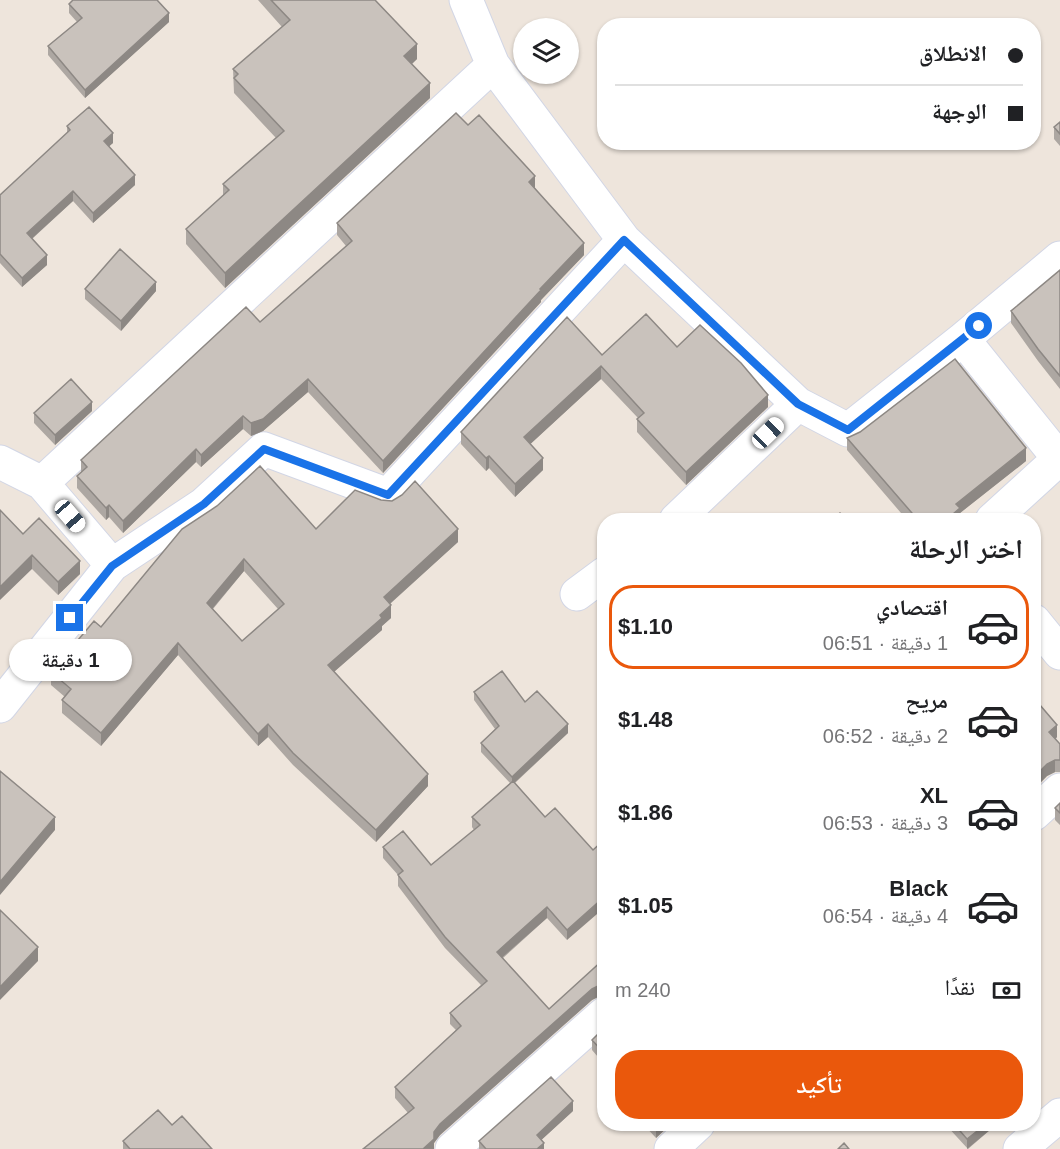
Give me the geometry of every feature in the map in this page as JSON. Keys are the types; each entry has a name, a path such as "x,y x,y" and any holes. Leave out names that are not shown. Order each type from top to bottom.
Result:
{"street":[{"path":"466,0 493,65 624,240 798,404 848,430 1060,258"},
{"path":"42,483 493,65"},
{"path":"0,706 112,566 204,504 264,449 388,495 624,240"},
{"path":"963,339 1060,459 1000,513"},
{"path":"683,513 798,404"},
{"path":"0,462 42,483 112,566"},
{"path":"577,594 597,579"},
{"path":"1041,634 1060,653"},
{"path":"1041,808 1060,790"},
{"path":"452,1149 597,1020"},
{"path":"1020,1149 1060,1115"},
{"path":"671,1149 690,1131"}],"building":[{"path":"73,0 157,0 169,13 85,90 48,46 82,18 69,4"},
{"path":"271,0 375,0 417,44 404,56 430,83 225,273 186,229 229,190 223,184 284,131 234,78 238,74 233,69 290,20"},
{"path":"89,107 113,133 104,141 135,175 93,213 73,191 27,233 47,255 22,278 0,254 0,195 70,130 67,126"},
{"path":"456,113 468,125 479,115 535,176 529,182 584,243 383,461 308,379 263,419 251,423 243,416 201,455 196,449 123,521 109,505 106,508 77,476 87,467 81,460 246,307 260,322 352,241 337,223"},
{"path":"1060,122 1060,134 1054,127"},
{"path":"120,249 156,282 121,321 85,289"},
{"path":"1060,270 1060,376 1011,311"},
{"path":"646,314 677,347 700,325 741,363 768,395 686,472 637,419 644,413 601,366 524,437 543,458 515,484 489,456 486,458 461,432 567,317 602,355"},
{"path":"955,359 1026,448 956,504 960,508 954,513 912,513 847,438 860,432"},
{"path":"71,379 92,402 55,435 34,413"},
{"path":"260,466 316,529 355,490 381,500 392,501 402,495 415,481 458,529 384,597 391,605 380,615 382,618 328,665 428,774 376,830 293,753 268,724 258,734 178,643 101,733 62,700 71,689 51,672 94,621 101,627 182,529 217,506","holes":["244,559 284,604 242,641 207,603"]},
{"path":"0,510 23,534 39,518 80,561 58,582 32,555 0,587"},
{"path":"502,671 525,702 537,691 568,724 512,777 481,743 499,726 474,692"},
{"path":"1041,706 1057,725 1049,732 1060,744 1060,760 1047,764 1041,770"},
{"path":"0,771 55,817 0,882"},
{"path":"513,781 545,817 555,808 593,850 597,846 597,903 567,930 547,907 497,952 549,1009 597,965 597,986 440,1124 434,1132 434,1139 423,1149 363,1149 414,1108 395,1087 461,1026 450,1013 487,981 445,937 398,875 403,871 383,847 403,831 431,865 480,825 472,817"},
{"path":"1060,803 1060,813 1055,808"},
{"path":"0,910 38,947 0,987"},
{"path":"597,1035 597,1045 592,1040"},
{"path":"551,1077 573,1101 537,1135 544,1143 537,1149 486,1149 479,1141"},
{"path":"158,1110 172,1125 182,1116 212,1149 130,1149 123,1141"},
{"path":"960,1131 977,1131 967,1139"},
{"path":"844,1143 849,1149 838,1149"}],"route":[{"path":"70,618 112,566 204,504 264,449 388,495 624,240 798,404 848,430 979,326"}]}
